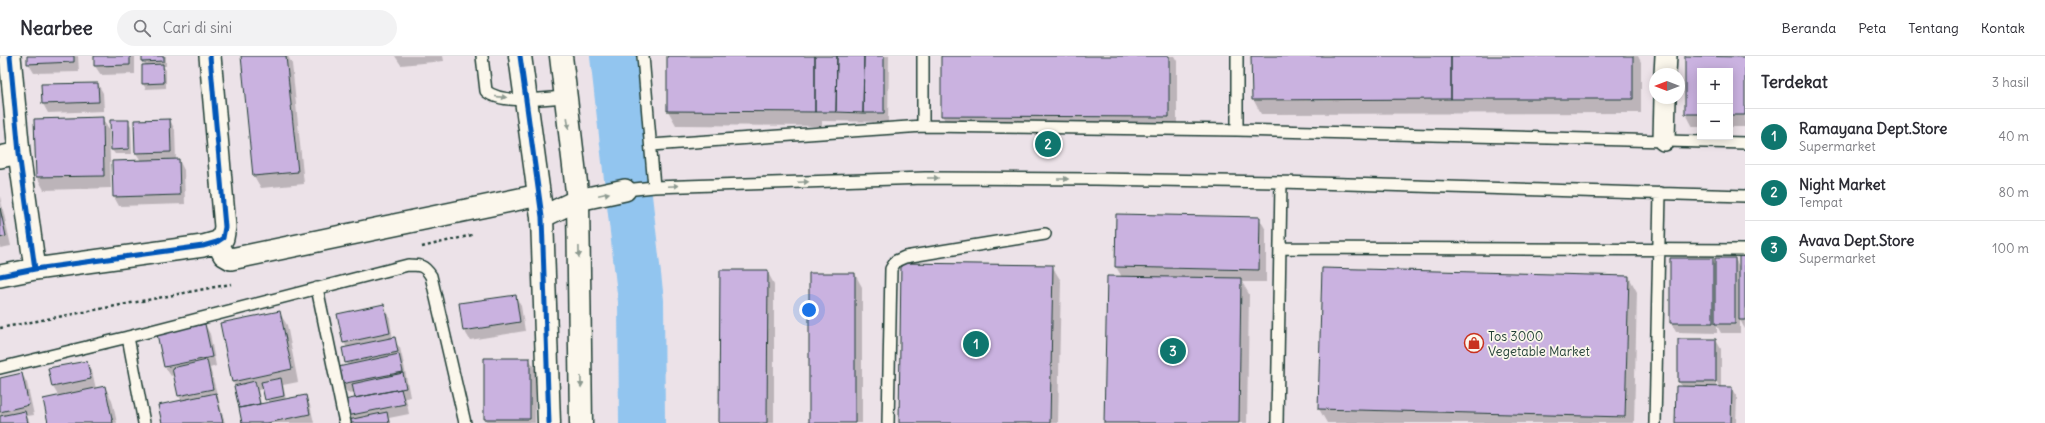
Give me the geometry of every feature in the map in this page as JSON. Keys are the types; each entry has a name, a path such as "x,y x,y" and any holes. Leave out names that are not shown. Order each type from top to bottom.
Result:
{"street":[{"path":"10,56 10,155 35,269"},
{"path":"0,276 35,269 203,246 217,242 223,238 225,227 210,56"},
{"path":"520,56 542,217 549,423"},
{"path":"561,56 578,200 581,423"},
{"path":"1665,68 1666,56"},
{"path":"1664,140 1665,104"},
{"path":"542,217 578,200 629,189"},
{"path":"217,242 224,255 231,259 539,195"}],"lane":[{"path":"482,56 486,91 493,97 526,100 565,97"},
{"path":"643,56 654,187"},
{"path":"923,56 924,126"},
{"path":"1237,56 1237,130"},
{"path":"651,145 924,126 1237,130 1745,143"},
{"path":"629,189 925,178 1281,182 1745,196"},
{"path":"1278,423 1281,182"},
{"path":"1654,423 1660,193"},
{"path":"888,423 891,269 896,261 905,257 1045,234"},
{"path":"1280,248 1659,251 1745,250"},
{"path":"0,368 128,337 408,265 421,265 426,268 431,276 465,423"},
{"path":"317,288 345,423"},
{"path":"128,337 144,423"}],"building":[{"path":"27,56 74,56 74,62 27,64"},
{"path":"94,56 130,56 130,65 94,66"},
{"path":"142,56 164,56 164,61 142,62"},
{"path":"241,56 286,56 298,172 253,176"},
{"path":"667,56 815,56 815,112 667,111"},
{"path":"815,56 837,56 836,112 815,112"},
{"path":"837,56 864,56 863,113 836,112"},
{"path":"864,56 884,56 884,113 863,113"},
{"path":"941,56 1169,56 1169,117 941,116"},
{"path":"1251,56 1451,56 1451,99 1252,100"},
{"path":"1451,56 1633,56 1633,99 1451,99"},
{"path":"1685,56 1745,57 1745,115 1733,115 1733,68 1697,68 1697,114 1685,114"},
{"path":"163,64 164,83 142,84 142,65"},
{"path":"98,83 99,102 42,104 41,84"},
{"path":"103,117 104,176 36,177 34,119"},
{"path":"170,119 171,152 135,153 134,120"},
{"path":"110,120 129,120 129,149 111,150"},
{"path":"179,159 180,195 113,197 112,161"},
{"path":"0,208 6,236 0,238"},
{"path":"1116,214 1260,217 1259,270 1115,267"},
{"path":"1739,256 1745,256 1745,320 1739,320"},
{"path":"1670,258 1713,258 1713,323 1670,323"},
{"path":"1715,258 1735,258 1735,324 1715,324"},
{"path":"901,263 1053,265 1050,423 899,423"},
{"name":"Tos 3000 Vegetable Market","path":"1322,268 1629,276 1625,417 1318,409"},
{"path":"720,270 768,270 767,423 719,423"},
{"path":"809,273 855,273 855,423 809,423"},
{"path":"1107,276 1241,278 1239,423 1104,423"},
{"path":"516,295 520,322 463,331 459,303"},
{"path":"384,304 390,333 343,343 337,314"},
{"path":"280,311 292,369 232,382 220,323"},
{"path":"205,324 212,357 164,367 157,334"},
{"path":"395,337 398,352 345,363 342,348"},
{"path":"1678,339 1716,339 1716,382 1678,382"},
{"path":"399,354 403,372 341,384 338,367"},
{"path":"484,358 530,358 530,419 484,419"},
{"path":"207,360 213,389 178,396 172,368"},
{"path":"87,361 91,379 52,387 48,368"},
{"path":"22,373 29,405 0,412 0,378"},
{"path":"403,373 406,388 355,398 352,384"},
{"path":"281,378 284,396 265,400 261,382"},
{"path":"255,381 260,404 239,408 234,386"},
{"path":"105,386 113,423 48,423 43,399"},
{"path":"1676,386 1732,387 1731,423 1675,423"},
{"path":"401,389 405,404 347,416 344,400"},
{"path":"216,393 223,423 162,423 158,405"},
{"path":"306,395 310,414 267,423 242,423 239,408"},
{"path":"25,411 28,423 0,423 0,416"},
{"path":"387,412 389,423 349,423 348,420"}],"waterway":[{"path":"613,56 641,301 642,423"}],"cycle path":[{"path":"10,56 19,153 35,269"},
{"path":"0,276 35,269 203,246 217,242 223,238 225,227 210,56"},
{"path":"520,56 542,217 549,423"}],"place":[{"name":"Night Market","path":"1048,144"},
{"name":"Tos 3000 Vegetable Market","path":"1474,343"},
{"name":"Ramayana Dept.Store","path":"976,344"},
{"name":"Avava Dept.Store","path":"1173,351"}]}
